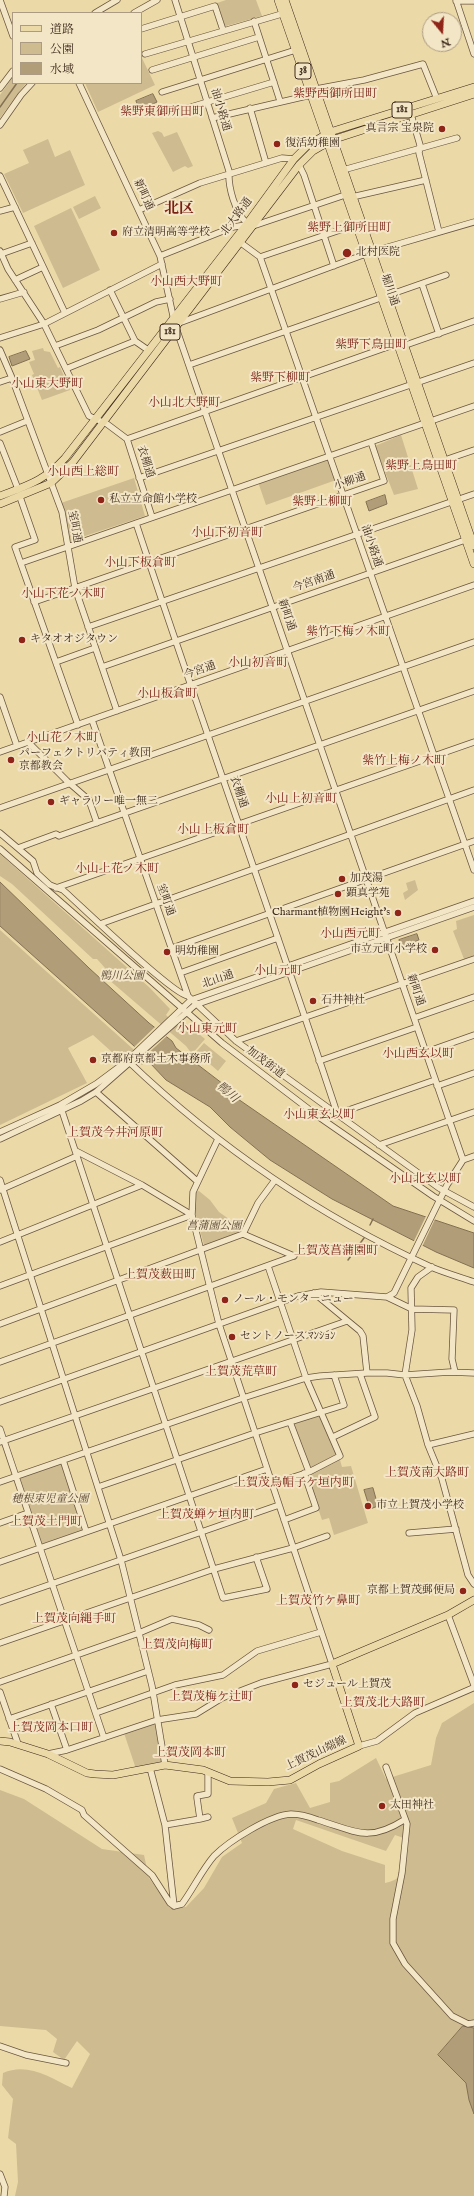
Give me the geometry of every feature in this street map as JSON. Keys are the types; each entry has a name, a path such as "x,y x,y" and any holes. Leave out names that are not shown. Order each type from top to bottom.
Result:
{"main road":[{"name":"堀川通","path":"278,0 286,13 427,422 455,500 474,546"},
{"name":"堀川通","path":"285,0 286,13"},
{"name":"北大路通","path":"411,111 437,99 474,87"},
{"name":"北大路通","path":"0,504 20,497 50,479 65,458 100,420 175,326 238,240 294,159 308,145 411,111 474,94"},
{"name":"堀川通","path":"329,137 343,170 355,225 368,254"},
{"name":"北大路通","path":"248,225 299,165 329,137"},
{"name":"北大路通","path":"100,420 148,350 173,317 238,240"},
{"name":"北大路通","path":"0,496 50,479"},
{"name":"堀川通","path":"470,539 474,564"},
{"path":"332,1664 448,1615 474,1600"},
{"name":"上賀茂山端線","path":"0,1740 48,1754 87,1773 113,1775 165,1764 208,1773 230,1781 268,1782 290,1780 319,1764 359,1746 332,1664"}],"street":[{"path":"0,0 12,33"},
{"path":"97,12 117,0"},
{"path":"136,12 157,0"},
{"name":"油小路通","path":"175,0 212,118 240,217 248,225"},
{"path":"474,1 456,0 474,54"},
{"path":"142,29 215,6 223,30"},
{"path":"144,54 254,20 286,13"},
{"path":"254,20 280,101"},
{"path":"152,70 259,37"},
{"path":"162,92 298,49"},
{"path":"212,118 423,64 437,99"},
{"path":"0,88 12,72"},
{"path":"171,114 274,82"},
{"path":"0,125 21,95 31,84"},
{"name":"新町通","path":"79,84 160,256 175,326 437,1086 464,1160"},
{"path":"250,108 266,163"},
{"path":"411,111 420,148 419,153 439,232"},
{"path":"343,170 457,138"},
{"path":"138,210 200,183 282,158 294,159"},
{"path":"299,165 304,175 334,266"},
{"path":"0,176 64,313"},
{"path":"160,256 233,227 248,225 349,196 426,180"},
{"path":"0,211 15,206"},
{"path":"175,326 181,321 368,254 474,222"},
{"path":"238,240 260,257 355,225"},
{"path":"1,253 32,243"},
{"name":"衣棚通","path":"1,253 15,280 44,324 68,368 89,416 100,420 127,439 152,517"},
{"name":"油小路通","path":"260,257 474,870"},
{"path":"0,338 44,324 162,264"},
{"path":"15,280 43,267"},
{"path":"189,365 446,275"},
{"path":"422,284 439,334"},
{"path":"110,290 135,341 148,350"},
{"path":"0,299 24,292"},
{"path":"55,346 98,330 156,302 170,300"},
{"path":"127,439 302,378 400,345 439,334 474,321"},
{"path":"68,368 135,341"},
{"name":"室町通","path":"1,353 12,378 62,512 74,588 117,711"},
{"path":"139,478 474,364"},
{"path":"0,382 12,378"},
{"path":"21,563 474,406"},
{"path":"0,432 27,421"},
{"name":"小柳通","path":"34,602 384,481 371,442"},
{"path":"0,443 18,489"},
{"path":"441,461 474,450"},
{"path":"88,627 474,494"},
{"path":"20,497 34,540 15,547 78,725"},
{"name":"衣棚通","path":"136,523 190,686 270,913 337,1114"},
{"name":"今宮南通","path":"102,667 470,539"},
{"name":"今宮通","path":"0,752 474,585"},
{"path":"0,808 474,642"},
{"path":"56,662 95,648"},
{"path":"18,848 56,834 59,836 125,814 474,691"},
{"path":"0,697 17,746"},
{"path":"0,712 9,720"},
{"name":"室町通","path":"92,720 189,998"},
{"path":"28,742 89,800 97,823"},
{"path":"56,888 474,742"},
{"path":"100,924 474,790"},
{"path":"0,832 33,861 37,873 56,888 63,890 163,980 183,996 189,998 236,1042 379,1146 444,1191 472,1204"},
{"path":"172,948 474,841"},
{"name":"加茂街道","path":"0,849 222,1043 303,1105 438,1201 474,1220"},
{"name":"北山通","path":"0,1139 24,1125 96,1092 184,1010 243,985 436,917 474,901"},
{"name":"北山通","path":"436,917 474,907"},
{"path":"180,973 278,938"},
{"path":"236,1042 474,959"},
{"name":"北山通","path":"184,1010 189,998 243,985"},
{"path":"414,1018 474,997"},
{"path":"319,1061 417,1027"},
{"path":"426,1052 474,1035"},
{"path":"130,1061 162,1093 218,1139 275,1180 321,1210 412,1254 432,1267 474,1282"},
{"name":"北山通","path":"61,1107 130,1061"},
{"path":"437,1086 474,1073"},
{"path":"337,1114 435,1080"},
{"path":"96,1092 198,1181"},
{"path":"61,1107 223,1598 266,1589 256,1557"},
{"path":"379,1146 474,1112"},
{"name":"北山通","path":"0,1132 24,1125"},
{"path":"48,1754 67,1750 157,1720 196,1714 222,1698 260,1683 332,1664 219,1324 202,1250 192,1215 192,1192 218,1139"},
{"path":"77,1153 142,1185 192,1215"},
{"path":"1,1190 77,1153"},
{"path":"387,1297 394,1292 444,1191 464,1160 474,1156"},
{"path":"0,1180 1,1190 18,1235 53,1343 74,1416 98,1487 108,1524 121,1560 153,1693 165,1764"},
{"path":"0,1324 118,1279 243,1234 258,1203 275,1180"},
{"path":"0,1242 142,1185"},
{"path":"0,1286 192,1215"},
{"path":"0,1362 294,1256 243,1234"},
{"path":"268,1266 306,1378 340,1456 307,1472 272,1484"},
{"path":"432,1267 418,1277 411,1288 412,1330 405,1375 418,1406 428,1445 442,1479 468,1575 474,1584"},
{"path":"314,1293 360,1331 363,1336 367,1373"},
{"path":"0,1402 219,1324 314,1293 387,1297 411,1309 454,1310 452,1359 455,1372"},
{"path":"2,1441 231,1361 292,1338 347,1321"},
{"path":"0,1482 166,1424 306,1378 334,1374 367,1373 405,1375 455,1372 474,1373"},
{"path":"98,1487 255,1433 344,1405 334,1374"},
{"path":"333,1437 375,1417 360,1374"},
{"path":"284,1520 316,1508 307,1472 290,1422"},
{"path":"0,1429 2,1441 16,1477 104,1738"},
{"path":"428,1445 474,1434"},
{"path":"63,1460 86,1531"},
{"path":"0,1562 267,1469"},
{"path":"0,1602 279,1505"},
{"path":"0,1523 28,1513"},
{"path":"408,1533 456,1529"},
{"path":"0,1643 214,1569 293,1548 327,1536"},
{"path":"359,1746 377,1741 415,1713 473,1688 474,1686 448,1615"},
{"path":"0,1682 139,1633 172,1619 199,1625 209,1630"},
{"path":"96,1713 175,1685 224,1675 257,1651 321,1632"},
{"path":"9,1719 148,1671"},
{"path":"0,1692 18,1744"},
{"path":"52,1704 67,1750"},
{"path":"150,1768 165,1825 174,1906"},
{"path":"386,1768 404,1820 407,1824 406,1841 393,1918 393,1943 405,1964 452,2016 468,2024 474,2023"},
{"path":"0,1769 46,1789 82,1810 84,1815 152,1875 170,1903 174,1906"},
{"path":"200,1818 197,1796 208,1794 208,1773"},
{"path":"174,1906 182,1904 215,1856 271,1819 291,1814 307,1816 356,1832 372,1834 389,1830 404,1820"},
{"path":"165,1825 208,1817"},
{"path":"0,2046 26,2055 66,2063"},
{"path":"0,2174 5,2187 4,2196"}],"green space":[{"path":"226,0 256,0 262,16 226,26 223,25 217,3"},
{"path":"142,58 155,85 98,112 85,84 142,84"},
{"path":"12,78 12,84 25,84 0,118 0,95"},
{"path":"158,131 162,133 164,137 177,132 193,166 188,168 185,166 173,172 152,133"},
{"path":"48,139 55,157 70,150 85,185 23,213 4,174 29,163 23,150"},
{"path":"95,196 101,208 79,219 73,207"},
{"path":"71,208 100,270 63,288 34,226"},
{"path":"43,348 44,351 50,352 58,368 60,367 70,390 42,400 32,375 34,374 29,362 35,360 32,351"},
{"path":"401,435 418,489 394,495 375,446"},
{"path":"329,457 336,480 266,505 258,482"},
{"path":"134,478 145,516 70,541 61,503"},
{"name":"鴨川公園","path":"0,854 150,988 170,1009 166,1015 177,1026 183,1021 205,1039 192,1054 186,1046 101,973 105,968 97,959 93,959 12,884 0,876"},
{"path":"415,880 418,890 405,900 403,893 408,890 406,883"},
{"path":"474,915 474,956 464,959 453,931 457,929 456,921"},
{"path":"0,930 146,1062 142,1065 127,1053 122,1057 115,1051 113,1053 93,1035 68,1048 87,1083 0,1125"},
{"path":"204,1043 226,1061 218,1071 196,1052"},
{"name":"菖蒲園公園","path":"199,1191 210,1200 219,1212 243,1229 241,1234 204,1245 195,1212 195,1192"},
{"path":"321,1415 337,1454 310,1469 293,1424"},
{"path":"337,1459 340,1460 342,1467 351,1466 368,1523 334,1535 329,1518 322,1520 307,1476 308,1473"},
{"name":"穂根束児童公園","path":"60,1464 62,1465 83,1528 81,1532 43,1544 40,1542 20,1480 21,1477"},
{"path":"474,1703 474,2196 15,2196 18,2182 16,2144 8,2138 13,2099 2,2085 3,2073 21,2069 30,2070 38,2072 72,2088 90,2054 77,2041 64,2060 53,2052 57,2039 46,2030 0,2026 0,1790 24,1799 102,1849 144,1855 149,1878 171,1908 186,1907 204,1888 222,1857 242,1843 232,1818 266,1803 274,1789 296,1783 310,1808 330,1802 330,1783 339,1781 376,1758 386,1779 431,1765 436,1738 442,1723","holes":["296,1820 386,1851 395,1835 409,1840 405,1867 402,1873 393,1881 385,1883 385,1865 342,1851 293,1829"]},
{"path":"152,1724 156,1725 162,1764 136,1769 124,1733"}],"water":[{"path":"153,94 157,102 140,110 136,101"},
{"path":"26,351 30,359 12,366 9,357"},
{"path":"385,495 387,504 369,511 366,502"},
{"name":"鴨川","path":"0,882 89,968 149,1023 172,1041 176,1048 227,1087 238,1099 393,1206 474,1233 474,1268 436,1252 332,1199 270,1160 230,1127 210,1107 166,1080 134,1046 0,926"},
{"path":"417,934 419,940 401,947 399,940"},
{"path":"373,1488 378,1506 370,1509 364,1490"},
{"path":"463,2026 474,2028 474,2114 469,2100 466,2083 438,2055"}],"pier":[{"path":"156,1026 168,1035 143,1058 133,1048"},
{"path":"427,1214 436,1217 422,1247 413,1243"}],"waterway":[{"path":"0,107 16,84"},
{"path":"370,1225 373,1219"},
{"path":"348,1260 364,1238"}],"place":[{"name":"真言宗 宝泉院","path":"442,129"},
{"name":"復活幼稚園","path":"277,144"},
{"name":"府立清明高等学校","path":"114,233"},
{"name":"北村医院","path":"347,253"},
{"name":"私立立命館小学校","path":"101,500"},
{"name":"キタオオジタウン","path":"22,640"},
{"name":"パーフェクトリバティ教団 京都教会","path":"11,760"},
{"name":"ギャラリー唯一無二","path":"51,802"},
{"name":"加茂湯","path":"342,879"},
{"name":"顕真学苑","path":"338,894"},
{"name":"Charmant植物園Height's","path":"398,913"},
{"name":"市立元町小学校","path":"435,950"},
{"name":"明幼稚園","path":"167,952"},
{"name":"石井神社","path":"313,1001"},
{"name":"京都府京都土木事務所","path":"93,1060"},
{"name":"ノール・モンタ－ニュー","path":"225,1300"},
{"name":"セントノース ﾏﾝｼｮﾝ","path":"232,1337"},
{"name":"市立上賀茂小学校","path":"368,1506"},
{"name":"京都上賀茂郵便局","path":"463,1591"},
{"name":"セジュール上賀茂","path":"295,1685"},
{"name":"太田神社","path":"382,1806"}],"district":[{"name":"紫野西御所田町","path":"335,95"},
{"name":"紫野東御所田町","path":"162,113"},
{"name":"北区","path":"179,210"},
{"name":"紫野上御所田町","path":"349,229"},
{"name":"小山西大野町","path":"186,283"},
{"name":"紫野下鳥田町","path":"371,346"},
{"name":"紫野下柳町","path":"280,379"},
{"name":"小山東大野町","path":"47,385"},
{"name":"小山北大野町","path":"184,404"},
{"name":"紫野上鳥田町","path":"421,467"},
{"name":"小山西上総町","path":"83,473"},
{"name":"紫野上柳町","path":"322,503"},
{"name":"小山下初音町","path":"227,534"},
{"name":"小山下板倉町","path":"140,564"},
{"name":"小山下花ノ木町","path":"63,595"},
{"name":"紫竹下梅ノ木町","path":"348,633"},
{"name":"小山初音町","path":"258,664"},
{"name":"小山板倉町","path":"167,695"},
{"name":"小山花ノ木町","path":"62,739"},
{"name":"紫竹上梅ノ木町","path":"404,762"},
{"name":"小山上初音町","path":"301,800"},
{"name":"小山上板倉町","path":"213,831"},
{"name":"小山上花ノ木町","path":"117,870"},
{"name":"小山西元町","path":"350,935"},
{"name":"小山元町","path":"278,972"},
{"name":"小山東元町","path":"207,1030"},
{"name":"小山西玄以町","path":"418,1055"},
{"name":"小山東玄以町","path":"319,1116"},
{"name":"上賀茂今井河原町","path":"115,1134"},
{"name":"小山北玄以町","path":"425,1180"},
{"name":"上賀茂菖蒲園町","path":"336,1252"},
{"name":"上賀茂薮田町","path":"160,1276"},
{"name":"上賀茂荒草町","path":"241,1373"},
{"name":"上賀茂南大路町","path":"427,1474"},
{"name":"上賀茂烏帽子ケ垣内町","path":"294,1484"},
{"name":"上賀茂蝉ケ垣内町","path":"206,1516"},
{"name":"上賀茂土門町","path":"46,1523"},
{"name":"上賀茂竹ケ鼻町","path":"318,1602"},
{"name":"上賀茂向縄手町","path":"74,1620"},
{"name":"上賀茂向梅町","path":"177,1646"},
{"name":"上賀茂梅ケ辻町","path":"211,1698"},
{"name":"上賀茂北大路町","path":"383,1704"},
{"name":"上賀茂岡本口町","path":"51,1729"},
{"name":"上賀茂岡本町","path":"190,1754"}]}
